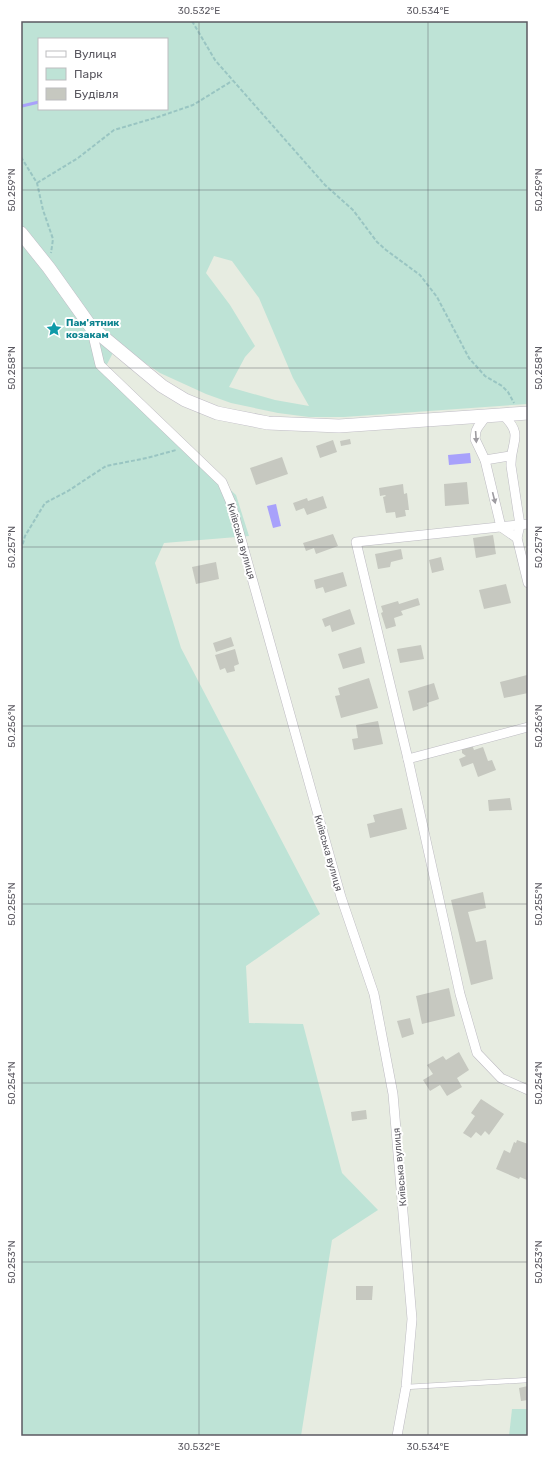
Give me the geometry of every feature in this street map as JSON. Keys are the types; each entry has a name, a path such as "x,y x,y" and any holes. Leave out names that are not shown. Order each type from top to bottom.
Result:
{"main road":[{"path":"21,234 49,268 91,327 162,386 185,400 216,413 268,423 340,426 525,414"}],"street":[{"name":"Київська вулиця","path":"91,327 100,366 222,482 231,503 339,890 374,994 393,1094 412,1320 406,1387 398,1436"},
{"path":"503,415 508,420 514,431 516,439 515,446 510,456 524,525 517,538"},
{"path":"486,416 476,431 475,439 484,460 501,527 517,538 528,583"},
{"path":"484,460 510,456"},
{"path":"524,525 356,542 408,759 460,994 477,1053 501,1078 528,1090"},
{"path":"408,759 528,727"}],"lane":[{"path":"406,1387 528,1380"}],"path":[{"path":"192,21 215,60 232,81 325,185 353,210 377,242 420,275 441,303 469,358 484,376 502,386 525,414"},
{"path":"37,183 78,158 114,130 158,117 193,104 232,81"},
{"path":"21,157 37,183 43,210 53,239 49,268"},
{"path":"21,550 25,536 45,503 68,491 106,466 147,458 185,448"}],"green space":[{"path":"21,21 528,21 527,404 344,417 309,417 278,413 231,403 206,394 160,373 133,355 116,347 103,372 236,495 249,536 164,543 155,563 181,648 320,914 246,966 249,1023 303,1024 342,1173 378,1210 332,1240 301,1436 21,1436","holes":["214,256 232,261 259,298 293,378 309,406 275,400 229,387 245,357 255,346 230,305 206,273"]},
{"path":"512,1409 528,1409 528,1436 509,1436"}],"shaded area":[{"path":"470,453 471,463 449,465 448,455"},
{"path":"276,504 281,526 273,528 267,506"}],"building":[{"path":"350,439 351,444 341,446 340,441"},
{"path":"333,440 337,452 320,458 316,446"},
{"path":"282,457 288,474 256,485 250,468"},
{"path":"467,482 469,504 445,506 444,484"},
{"path":"403,484 404,494 407,493 409,510 405,510 406,516 396,518 395,512 386,513 383,497 386,496 380,496 379,488"},
{"path":"323,496 327,508 307,515 304,508 296,511 293,503 307,498 308,501"},
{"path":"333,534 338,546 316,554 314,548 306,551 303,543"},
{"path":"493,535 496,554 476,558 473,538"},
{"path":"401,549 403,559 391,562 390,567 378,569 375,554"},
{"path":"441,557 444,570 432,573 429,560"},
{"path":"216,562 219,579 196,584 192,567"},
{"path":"343,572 347,586 325,593 323,587 316,589 314,580"},
{"path":"506,584 511,603 484,609 479,590"},
{"path":"418,598 420,605 401,611 403,615 394,618 396,626 386,629 381,613 383,612 381,606 398,601 399,604"},
{"path":"350,609 355,624 332,632 330,625 325,627 322,619"},
{"path":"231,637 234,646 216,652 213,643"},
{"path":"421,645 424,659 400,663 397,649"},
{"path":"361,647 365,663 343,669 338,654"},
{"path":"235,649 239,664 234,666 235,671 227,673 225,668 220,670 215,655"},
{"path":"527,675 528,693 504,698 500,682"},
{"path":"369,678 378,708 341,718 335,696 340,695 338,688"},
{"path":"434,683 439,699 427,703 428,706 413,711 408,691"},
{"path":"378,721 383,744 354,750 352,739 358,738 356,725"},
{"path":"472,745 474,750 483,747 488,761 492,760 496,770 478,777 473,763 462,767 459,759 466,756 462,753 462,748"},
{"path":"510,798 512,810 489,811 488,800"},
{"path":"402,808 407,829 370,838 367,824 375,822 373,815"},
{"path":"483,892 486,908 468,912 476,942 486,940 493,979 471,985 451,900"},
{"path":"449,988 455,1016 422,1024 416,996"},
{"path":"410,1018 414,1034 402,1038 397,1021"},
{"path":"459,1052 469,1070 457,1078 462,1087 447,1096 440,1085 430,1091 423,1080 433,1074 427,1065 443,1056 446,1060"},
{"path":"481,1099 504,1114 489,1135 485,1131 481,1136 476,1132 471,1138 463,1133 475,1116 471,1113"},
{"path":"366,1110 367,1119 352,1121 351,1112"},
{"path":"517,1140 528,1144 527,1180 520,1177 519,1179 496,1169 504,1150 510,1153 514,1142 516,1143"},
{"path":"356,1286 373,1286 372,1300 356,1300"},
{"path":"528,1386 528,1400 521,1401 519,1388"}],"waterway":[{"path":"22,106 38,102"}],"place":[{"name":"Пам'ятник козакам","path":"54,329"}]}
